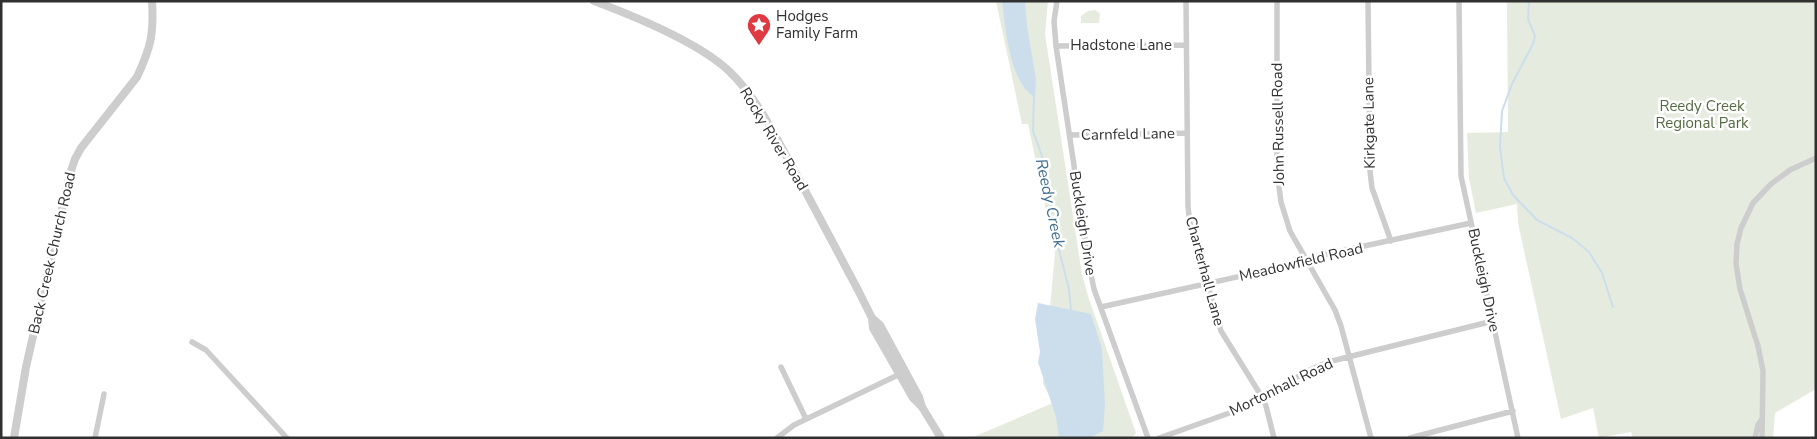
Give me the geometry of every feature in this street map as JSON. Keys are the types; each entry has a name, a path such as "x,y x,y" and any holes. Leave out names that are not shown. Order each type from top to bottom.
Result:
{"street":[{"name":"Back Creek Church Road","path":"14,438 26,367 70,174 81,148 137,77 150,44 154,25 152,1"},
{"name":"Rocky River Road","path":"594,1 687,43 721,64 742,84 773,133 858,290 872,318 873,328 913,398 922,406"},
{"name":"Buckleigh Drive","path":"1057,1 1054,21 1056,46 1089,265 1100,307 1148,438"},
{"name":"Charterhall Lane","path":"1186,1 1188,207 1190,223 1221,331 1262,397 1274,438"},
{"name":"John Russell Road","path":"1277,1 1277,172 1281,202 1290,230 1341,326 1371,438"},
{"name":"Kirkgate Lane","path":"1368,1 1370,171 1372,188 1392,241"},
{"name":"Buckleigh Drive","path":"1459,1 1461,176 1518,438"},
{"name":"Hadstone Lane","path":"1056,46 1186,45"},
{"name":"Carnfeld Lane","path":"1070,135 1187,134"},
{"path":"1762,438 1763,371 1758,346 1740,289 1736,264 1737,244 1741,228 1753,203 1771,184 1790,170 1816,158"},
{"name":"Meadowfield Road","path":"1100,307 1471,223"},
{"name":"Rocky River Road","path":"872,318 880,325 922,406 941,438"},
{"name":"Mortonhall Road","path":"1159,438 1235,410 1328,362 1493,321"},
{"path":"192,342 206,350 287,438"},
{"path":"781,367 806,419"},
{"path":"777,438 794,425 900,374"},
{"path":"96,438 104,394"},
{"path":"1410,438 1512,411"},
{"path":"1755,438 1758,425 1762,419"}],"green space":[{"path":"996,1 1048,1 1045,34 1082,274 1136,433 1129,438 971,438 1053,403 1043,384 1055,253 1028,124 1022,124"},
{"name":"Reedy Creek Regional Park","path":"1507,1 1816,1 1816,389 1775,413 1773,438 1633,438 1631,432 1599,438 1593,408 1561,419 1518,223 1517,204 1476,213 1469,178 1467,133 1508,132"},
{"path":"1095,10 1100,13 1099,23 1081,23 1081,16 1088,11"}],"water":[{"path":"1002,1 1025,1 1027,26 1036,79 1035,97 1027,90 1014,68 1007,39"},
{"path":"1038,303 1091,314 1102,349 1105,405 1103,431 1089,438 1059,438 1056,417 1038,362 1040,352 1035,319"}],"waterway":[{"path":"1529,1 1528,19 1535,36 1533,44 1512,84 1502,111 1500,147 1504,178 1513,195 1537,220 1572,238 1589,252 1602,273 1613,307"},
{"name":"Reedy Creek","path":"1034,95 1033,131 1043,159 1051,201 1051,219 1058,233 1058,246 1069,289 1071,310"}],"place":[{"name":"Hodges Family Farm","path":"759,46"}]}
